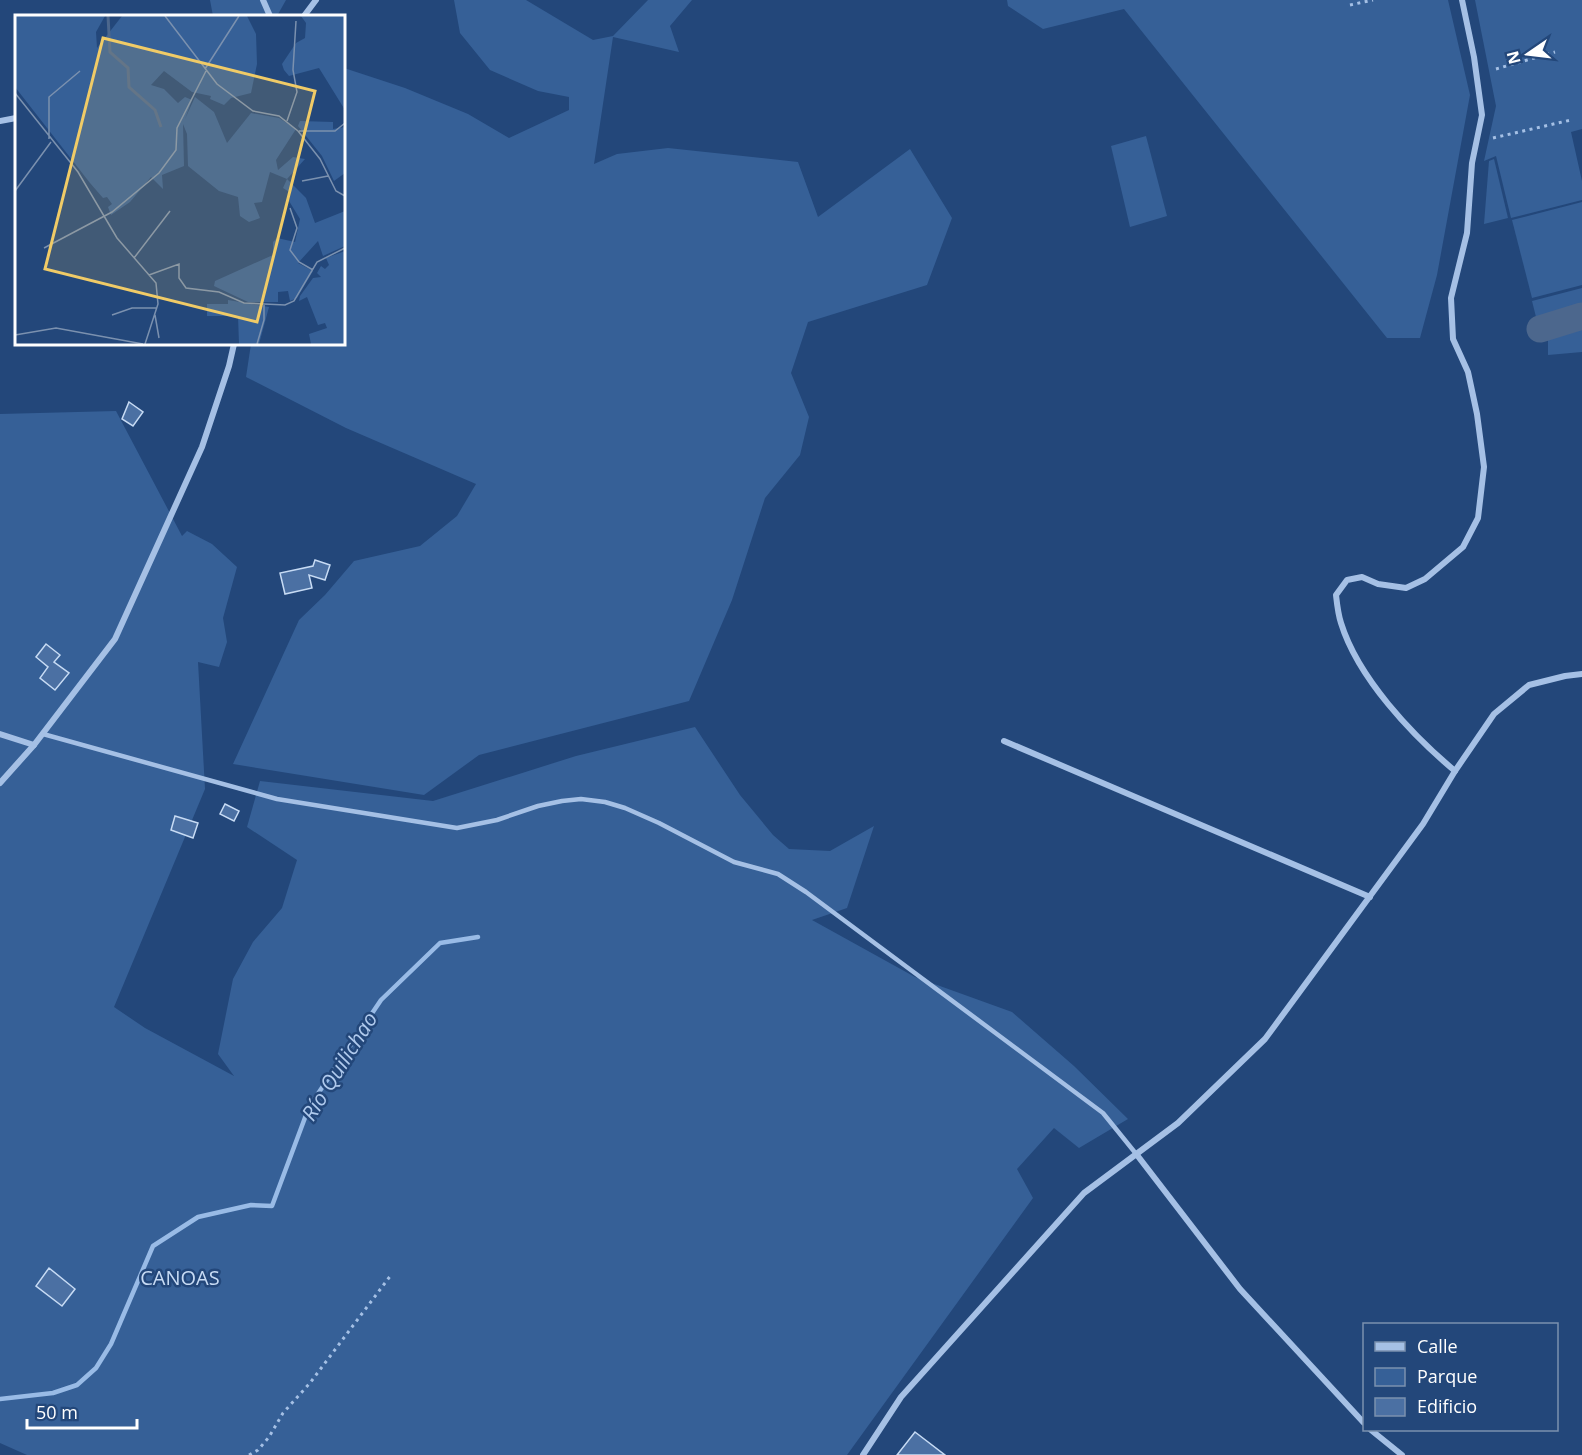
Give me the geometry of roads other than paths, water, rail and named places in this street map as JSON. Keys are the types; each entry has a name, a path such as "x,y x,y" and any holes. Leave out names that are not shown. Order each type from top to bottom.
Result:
{"street":[{"path":"263,0 270,15"},
{"path":"305,15 316,0"},
{"path":"1455,771 1428,748 1395,711 1371,678 1353,651 1341,622 1336,596 1347,580 1362,576 1378,584 1406,588 1425,579 1462,547 1478,518 1484,467 1477,414 1468,372 1454,339 1451,298 1467,234 1472,164 1482,115 1474,57 1462,0"},
{"path":"0,122 15,118"},
{"path":"0,783 43,734 115,639 202,447 234,345"},
{"path":"863,1455 901,1397 1084,1193 1178,1123 1265,1039 1423,824 1455,771 1494,714 1529,685 1582,674"},
{"path":"0,734 34,745"},
{"path":"1004,741 1370,897"},
{"path":"1137,1155 1240,1289 1363,1421"},
{"path":"1372,1431 1402,1455"}],"lane":[{"path":"43,734 277,799 447,827 457,828 497,820 538,806 562,801 581,799 625,808 734,861 778,874 806,892 1103,1113 1137,1155"}],"waterway":[{"name":"Río Quilichao","path":"1540,329 1582,316"},
{"name":"Río Quilichao","path":"0,1399 53,1393 77,1385 96,1368 111,1344 153,1246 198,1217 251,1205 272,1206 309,1107 381,1000 440,943 478,937"}],"park label":[{"name":"CANOAS","path":"180,1277"}]}
